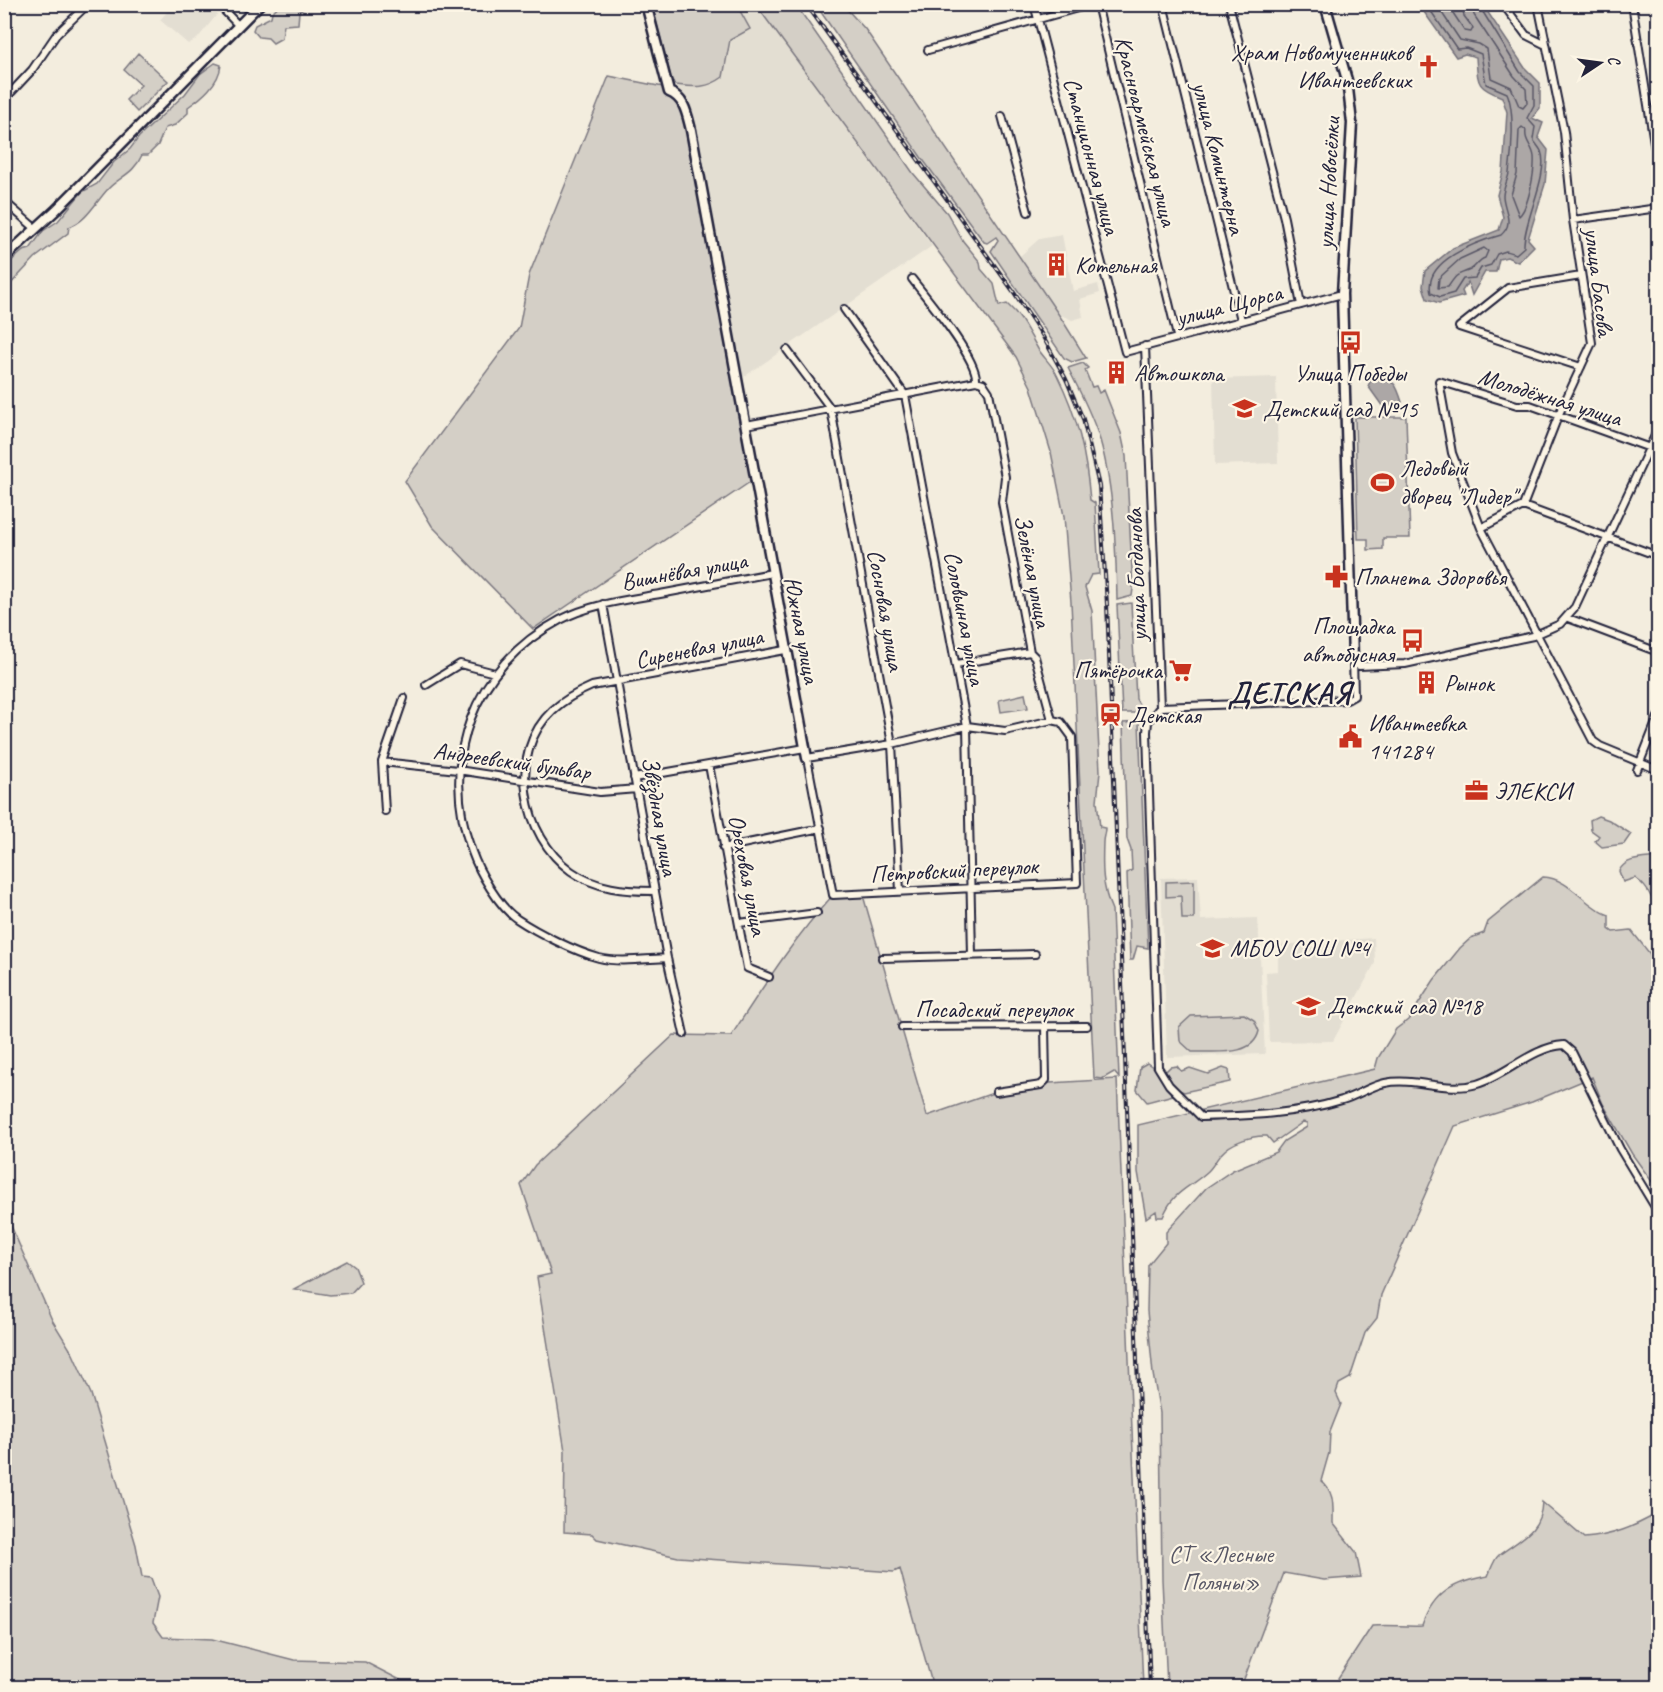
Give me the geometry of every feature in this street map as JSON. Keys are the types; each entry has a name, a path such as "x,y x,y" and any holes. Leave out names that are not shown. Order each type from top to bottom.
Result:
{"street":[{"path":"4,100 32,70 56,35 88,4"},
{"path":"218,4 238,25"},
{"path":"4,258 36,229 260,4"},
{"name":"Южная улица","path":"646,4 669,92 684,105 691,130 785,650 833,895"},
{"name":"Станционная улица","path":"1034,4 1125,352"},
{"path":"928,50 1092,4"},
{"name":"Красноармейская улица","path":"1097,4 1177,336"},
{"name":"улица Коминтерна","path":"1163,4 1241,320"},
{"path":"1229,4 1284,218 1300,305"},
{"name":"улица Новосёлки","path":"1325,4 1347,80 1352,123 1342,294"},
{"path":"1503,4 1526,35 1544,44"},
{"name":"улица Басова","path":"1522,506 1559,414 1592,343 1573,220 1564,132 1544,44 1538,4"},
{"path":"1632,4 1659,168"},
{"path":"1002,116 1028,213"},
{"path":"4,201 36,229"},
{"path":"1573,220 1659,208"},
{"path":"1581,276 1508,288 1459,327 1581,367"},
{"name":"Зелёная улица","path":"912,279 967,355 975,368 976,381 983,383 989,392 1005,477 1002,502 1030,652 1035,657 1052,720"},
{"path":"1160,707 1347,700 1354,696 1342,294"},
{"name":"улица Щорса","path":"1125,352 1177,336 1342,294"},
{"name":"Соловьиная улица","path":"844,309 905,395 967,726 972,955"},
{"name":"улица Богданова","path":"1145,345 1160,707 1148,722 1147,732 1158,1066 1163,1077 1202,1117 1269,1115 1342,1100 1386,1083 1454,1089 1497,1076 1542,1050 1564,1046 1572,1052 1620,1149 1659,1212"},
{"name":"Сосновая улица","path":"787,350 831,409 892,744 900,891"},
{"path":"746,425 976,381"},
{"name":"Молодёжная улица","path":"1481,528 1452,453 1438,381 1517,405 1530,405 1559,414 1650,448"},
{"path":"1353,658 1359,666 1395,666 1536,635 1568,618 1659,429"},
{"path":"1659,556 1522,506 1481,528 1593,741 1639,767 1659,770"},
{"name":"Вишнёвая улица","path":"667,958 600,958 563,943 515,918 478,869 466,837 458,799 458,770 466,731 477,702 495,673 559,620 603,604 772,573"},
{"name":"Звёздная улица","path":"603,604 619,681 667,958 684,1034"},
{"path":"1568,618 1659,652"},
{"name":"Сиреневая улица","path":"655,891 624,890 599,885 573,873 555,858 539,837 528,808 525,781 529,755 538,730 552,711 574,694 592,686 785,650"},
{"path":"956,664 1030,652"},
{"path":"426,685 460,664 495,673"},
{"path":"385,811 382,762 404,698"},
{"path":"1639,767 1659,717"},
{"path":"807,758 892,744 967,726 1005,732 1052,720"},
{"name":"Петровский переулок","path":"833,895 1077,884 1072,736 1062,722 1052,720"},
{"path":"634,778 805,748"},
{"name":"Андреевский бульвар","path":"382,762 458,770 600,792 637,789"},
{"name":"Ореховая улица","path":"709,765 747,968 769,977"},
{"path":"723,848 821,828"},
{"path":"738,923 817,913"},
{"path":"882,958 1035,954"},
{"path":"996,1092 1041,1085 1046,1080 1045,1026"},
{"name":"Посадский переулок","path":"902,1027 1087,1026"}],"shaded area":[{"path":"173,5 213,5 220,11 197,39 188,44 160,20"},
{"path":"746,5 756,5 932,246 738,381 675,85 696,87 711,85 723,77 739,9"},
{"path":"1062,235 1073,291 1098,284 1100,293 1080,299 1083,317 1072,320 1059,314 1019,257 1039,239"},
{"name":"Детский сад №15","path":"1276,377 1278,463 1215,465 1213,379"},
{"name":"МБОУ СОШ №4","path":"1198,877 1201,920 1258,918 1265,1054 1167,1057 1161,878"},
{"name":"Детский сад №18","path":"1374,938 1375,963 1333,1041 1269,1042 1266,972 1278,971 1278,945"}],"green space":[{"path":"281,4 309,5 299,12 298,24 284,25 282,38 273,43 268,38 259,37 253,30 255,25 271,17 272,12"},
{"path":"652,5 746,5 739,9 750,29 730,40 723,77 706,85 694,87 675,85 671,78"},
{"path":"756,5 796,5 913,173 947,213 963,241 980,262 981,269 994,284 999,306 1007,304 1021,319 1038,349 1055,372 1076,421 1086,467 1090,500 1095,503 1099,574 1091,575 1085,587 1092,611 1100,772 1097,801 1100,827 1105,828 1103,877 1112,910 1119,1078 1114,1072 1102,1079 1094,1078 1071,602 1064,516 1051,452 1031,387 1016,357"},
{"path":"816,5 843,5 865,29 1086,358 1072,362 1064,358 991,251 998,240 996,237 987,243 984,242 921,157"},
{"path":"138,53 168,81 137,112 126,100 141,85 124,70"},
{"path":"215,63 221,65 217,78 204,95 188,107 188,113 175,125 165,128 158,145 148,155 142,155 135,167 108,189 86,216 69,227 68,233 35,258 5,290 5,268 9,268 9,263 23,251 30,249 43,231 58,221 82,192 97,184 114,162 185,94 200,74"},
{"path":"609,76 668,88 684,105 753,480 533,629 432,526 405,481 519,328 529,275"},
{"path":"1083,363 1088,368 1085,370 1092,387 1096,386 1099,393 1104,390 1121,433 1126,456 1133,589 1132,596 1117,600 1113,519 1105,459 1093,421 1068,368"},
{"name":"Ледовый дворец \"Лидер\"","path":"1355,417 1406,417 1410,538 1383,538 1383,549 1368,550 1368,539 1358,539"},
{"path":"1131,603 1136,699 1140,706 1139,713 1122,713 1117,605"},
{"path":"1025,694 1028,708 1001,712 999,700"},
{"path":"1139,722 1148,948 1137,946 1133,960 1130,960 1127,873 1132,870 1131,850 1127,839 1123,723"},
{"path":"1598,816 1631,834 1624,844 1602,847 1595,841 1599,836 1591,830 1590,820"},
{"path":"1658,857 1658,927 1655,923 1654,903 1645,887 1635,878 1623,882 1619,871 1622,866 1631,861"},
{"name":"СТ «Лесные Поляны»","path":"1543,877 1561,882 1592,906 1609,915 1609,929 1613,932 1631,930 1650,954 1658,982 1658,1190 1632,1154 1603,1104 1592,1077 1532,1102 1455,1126 1381,1295 1377,1318 1365,1333 1350,1378 1339,1384 1336,1393 1341,1404 1330,1432 1329,1453 1321,1481 1331,1495 1333,1523 1356,1552 1361,1577 1324,1580 1284,1573 1241,1687 1167,1687 1162,1579 1160,1413 1153,1374 1147,1311 1148,1265 1166,1243 1166,1232 1206,1188 1233,1170 1276,1152 1284,1141 1307,1127 1307,1123 1303,1122 1273,1143 1267,1136 1261,1136 1242,1140 1230,1146 1207,1172 1171,1201 1163,1217 1157,1217 1156,1211 1146,1218 1138,1172 1138,1125 1375,1069 1378,1058 1396,1029 1408,1020 1434,980 1460,948 1471,938 1484,933 1488,922"},
{"path":"1194,881 1194,919 1182,919 1181,896 1166,897 1166,882"},
{"path":"862,892 927,1116 996,1092 1050,1083 1117,1079 1143,1687 933,1687 900,1569 894,1572 678,1557 597,1539 592,1534 564,1532 565,1451 537,1277 551,1274 521,1185 535,1165 674,1035 731,1036 792,946 833,895"},
{"path":"1244,1014 1254,1020 1259,1031 1249,1046 1232,1051 1192,1052 1180,1041 1179,1027 1191,1016"},
{"path":"1147,1063 1163,1074 1170,1067 1177,1066 1181,1071 1190,1068 1208,1074 1223,1068 1229,1070 1230,1082 1184,1092 1177,1089 1173,1095 1147,1102 1137,1090 1140,1067"},
{"path":"5,1212 52,1320 73,1354 91,1394 136,1545 142,1577 151,1578 158,1597 153,1623 163,1637 212,1639 294,1660 365,1662 406,1683 445,1687 5,1687"},
{"path":"347,1261 355,1267 361,1282 351,1293 330,1295 294,1289"},
{"path":"1542,1502 1584,1538 1622,1530 1658,1513 1658,1687 1344,1687 1338,1678 1372,1626 1422,1626 1433,1605 1447,1590 1455,1585 1488,1576 1497,1557 1533,1528 1538,1521"}],"water":[{"path":"1419,5 1483,5 1525,68 1540,83 1540,108 1532,118 1543,123 1538,137 1548,150 1545,184 1528,239 1534,246 1518,262 1507,257 1499,259 1496,272 1485,272 1472,295 1468,282 1462,291 1464,296 1439,303 1427,299 1423,286 1425,271 1453,248 1499,230 1503,217 1497,195 1503,172 1507,112 1502,97 1487,90 1480,83 1476,57 1465,54 1456,57"},
{"path":"1372,378 1389,381 1395,385 1402,402 1399,406 1383,407 1368,386"}],"railway":[{"path":"806,4 1013,291 1042,335 1066,379 1083,419 1099,486 1107,604 1150,1688"}],"place":[{"name":"Храм Новомученников Ивантеевских","path":"1429,66"},
{"name":"Котельная","path":"1057,265"},
{"name":"Улица Победы","path":"1350,343"},
{"name":"Автошкола","path":"1116,373"},
{"name":"Детский сад №15","path":"1245,409"},
{"name":"Ледовый дворец \"Лидер\"","path":"1382,482"},
{"name":"Планета Здоровья","path":"1337,577"},
{"name":"Площадка автобусная","path":"1412,640"},
{"name":"Пятёрочка","path":"1180,670"},
{"name":"Рынок","path":"1426,683"},
{"name":"Детская","path":"1110,715"},
{"name":"Ивантеевка 141284","path":"1350,737"},
{"name":"ЭЛЕКСИ","path":"1476,791"},
{"name":"МБОУ СОШ №4","path":"1212,948"},
{"name":"Детский сад №18","path":"1309,1006"}],"district":[{"name":"ДЕТСКАЯ","path":"1290,693"}]}
